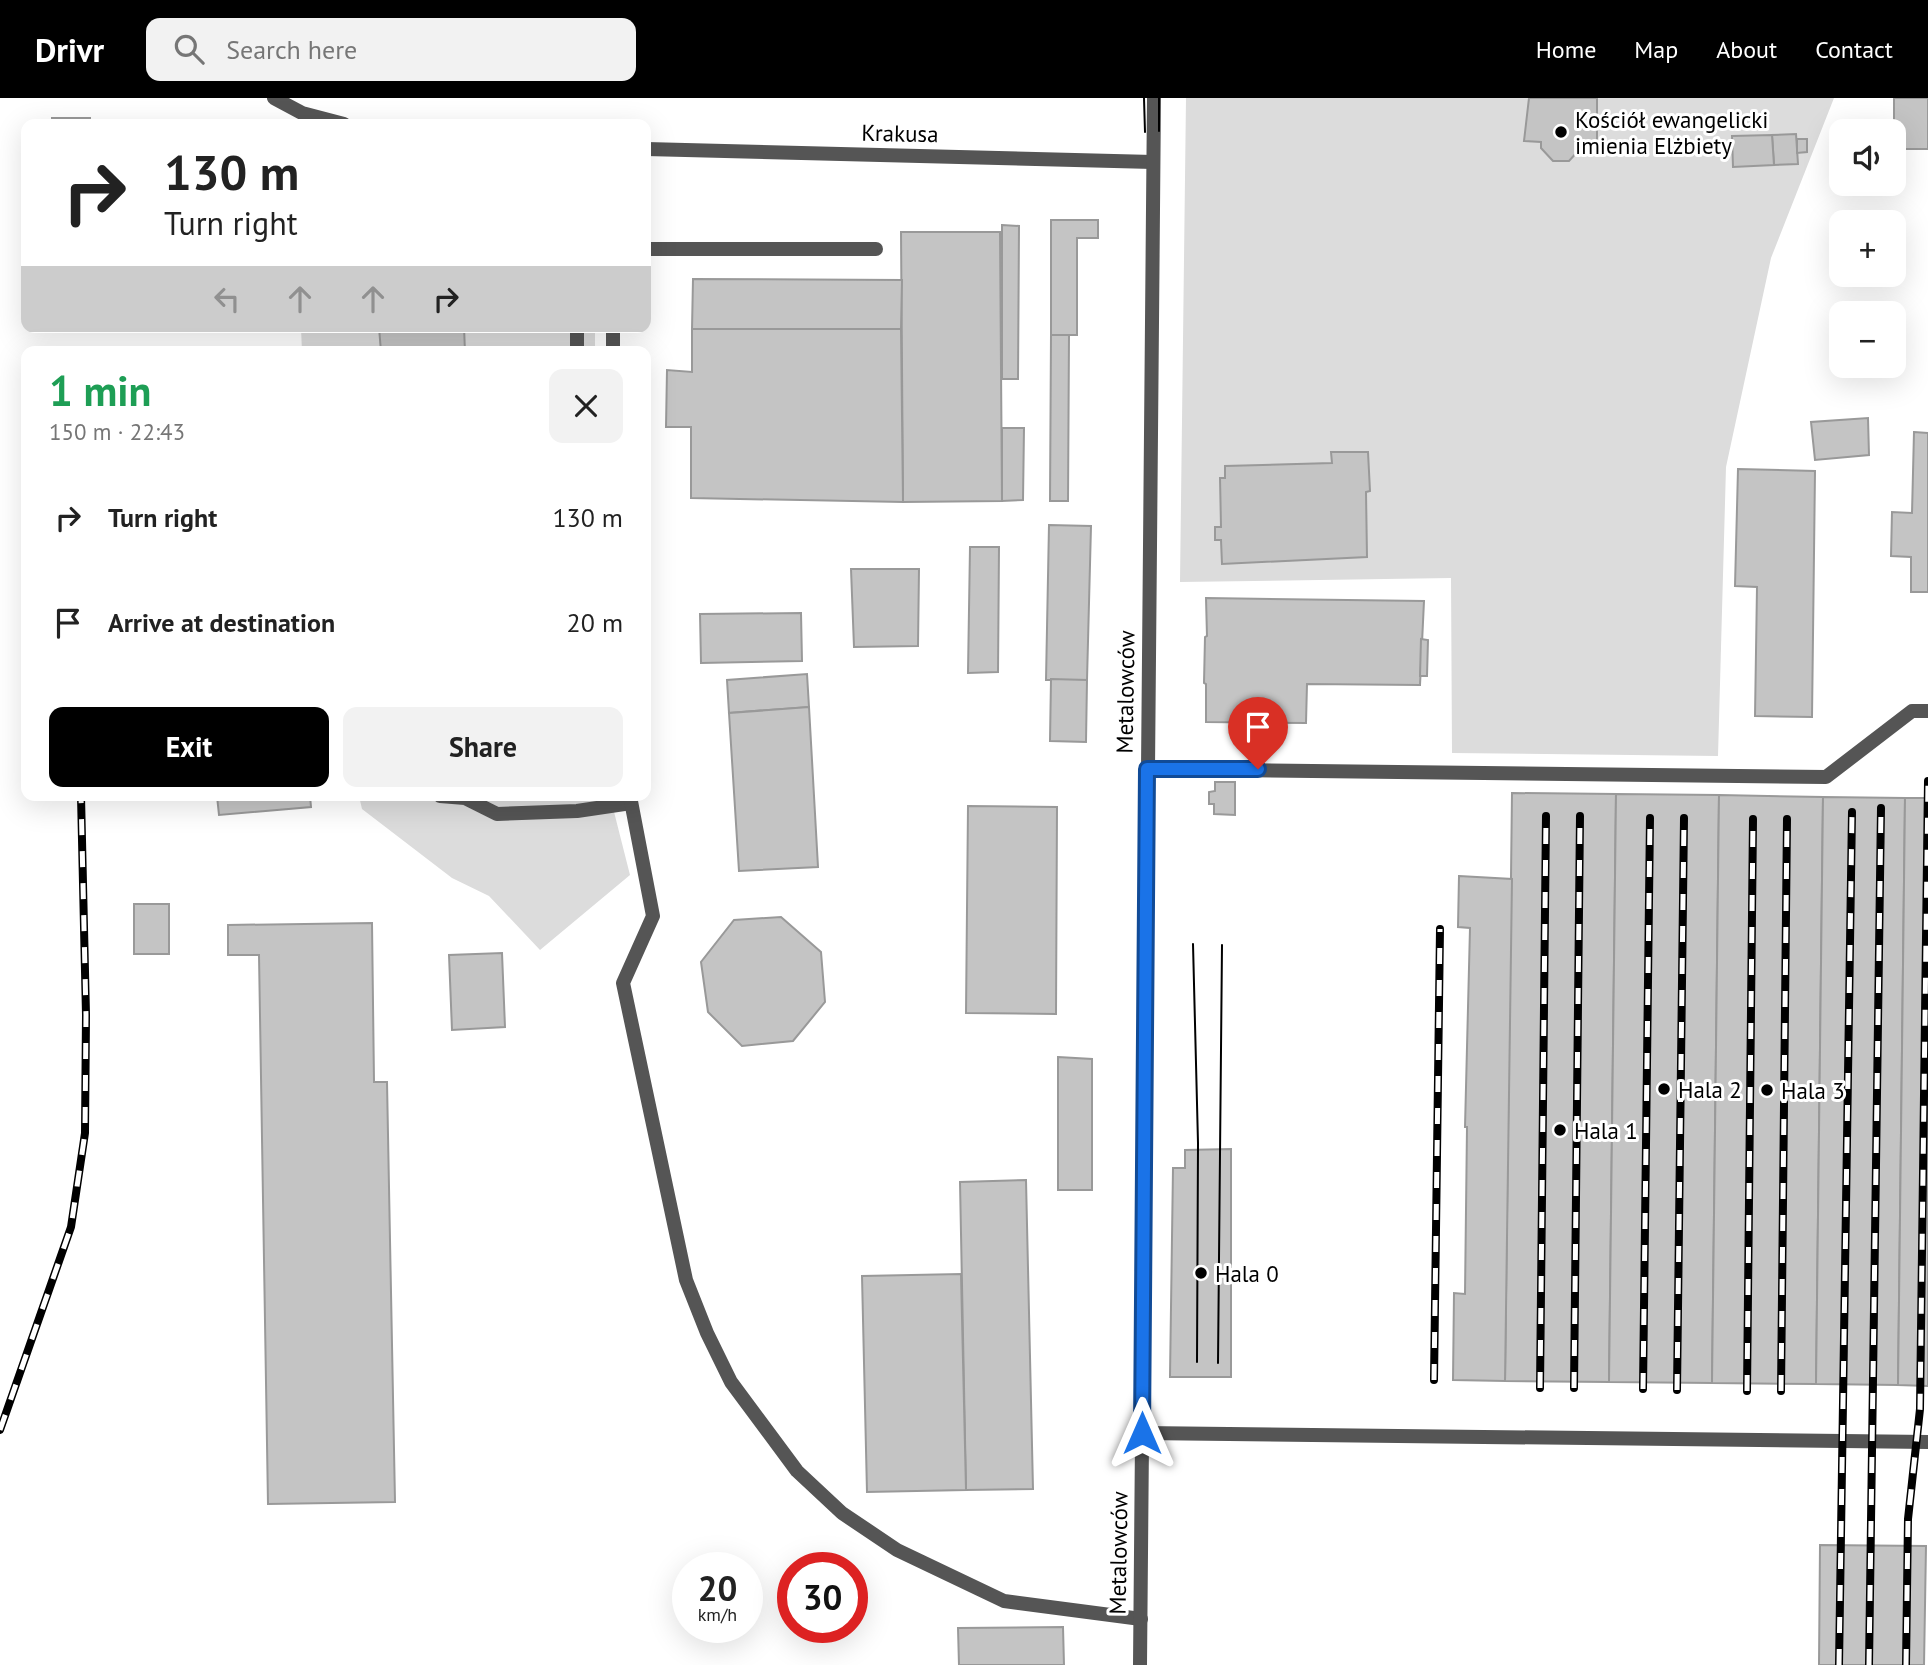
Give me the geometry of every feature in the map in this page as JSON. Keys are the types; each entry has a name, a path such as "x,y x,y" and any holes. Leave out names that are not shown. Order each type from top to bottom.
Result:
{"street":[{"path":"274,98 302,113 325,119"},
{"name":"Metalowców","path":"1140,1665 1154,98"},
{"name":"Krakusa","path":"651,149 1153,162"},
{"path":"651,249 876,249"},
{"path":"1147,769 1826,777 1912,711 1928,711"},
{"path":"471,801 496,814 609,801"},
{"path":"630,801 653,916 623,983 686,1280 730,1382 797,1471 842,1513 897,1550 1004,1601 1140,1619"},
{"path":"1142,1433 1928,1442"}],"shaded area":[{"path":"1186,98 1834,98 1771,258 1726,467 1718,756 1452,753 1451,578 1180,582"},
{"path":"301,333 595,333 595,346 302,346"},
{"path":"360,801 611,801 630,875 540,950 489,896 452,878 362,809"}],"building":[{"name":"Kościół ewangelicki imienia Elżbiety","path":"1529,98 1597,98 1597,143 1580,143 1579,150 1569,161 1553,161 1541,148 1541,142 1524,141"},
{"path":"1894,98 1928,98 1928,149 1906,149 1906,119 1894,119"},
{"path":"52,118 90,118 90,119"},
{"path":"1796,134 1798,164 1774,165 1772,135"},
{"path":"1772,135 1774,165 1733,167 1732,136"},
{"path":"1797,139 1807,139 1807,152 1797,153"},
{"path":"1051,220 1098,220 1098,238 1077,238 1077,335 1051,335"},
{"path":"1002,225 1019,226 1018,379 1002,379"},
{"path":"901,232 1000,232 1002,501 903,502"},
{"path":"693,279 902,280 901,329 692,329"},
{"path":"692,329 901,329 903,502 691,498 691,427 666,427 667,370 692,372"},
{"path":"379,333 464,333 465,346 381,346"},
{"path":"1051,335 1069,335 1068,501 1050,501"},
{"path":"1868,418 1869,455 1815,460 1811,422"},
{"path":"1002,428 1024,428 1023,500 1002,501"},
{"path":"1914,432 1928,433 1928,592 1911,592 1911,557 1891,556 1892,512 1912,513"},
{"path":"1331,452 1368,452 1370,491 1366,492 1367,557 1222,564 1221,540 1215,540 1215,527 1221,527 1220,478 1225,478 1225,466 1332,463"},
{"path":"1738,469 1815,471 1812,717 1755,716 1757,587 1735,586"},
{"path":"1049,525 1091,526 1087,680 1046,680"},
{"path":"970,547 999,547 998,672 968,673"},
{"path":"851,569 919,569 918,646 854,647"},
{"path":"1206,598 1424,601 1420,685 1307,684 1306,723 1206,722"},
{"path":"801,613 802,661 701,663 700,614"},
{"path":"1421,639 1428,640 1427,676 1420,676"},
{"path":"807,674 809,707 729,713 727,680"},
{"path":"1051,679 1087,680 1086,742 1050,741"},
{"path":"809,707 818,867 739,871 729,713"},
{"path":"1215,782 1235,782 1235,815 1214,814 1214,804 1209,804 1209,792 1215,791"},
{"name":"Hala 1","path":"1512,793 1616,794 1609,1382 1505,1381"},
{"name":"Hala 2","path":"1616,794 1719,795 1712,1383 1609,1382"},
{"name":"Hala 3","path":"1719,795 1823,797 1816,1384 1712,1383"},
{"path":"1823,797 1905,798 1898,1385 1816,1384"},
{"path":"1905,798 1928,798 1928,1386 1898,1385"},
{"path":"218,801 310,801 311,807 219,815"},
{"path":"968,806 1057,807 1056,1014 966,1013"},
{"path":"1459,876 1512,879 1505,1381 1453,1380 1454,1293 1465,1294 1465,1127 1470,928 1458,927"},
{"path":"134,904 169,904 169,954 134,954"},
{"path":"781,917 821,952 825,1002 793,1041 742,1046 708,1012 701,962 734,920"},
{"path":"372,923 374,1082 387,1082 395,1502 268,1504 259,955 228,955 228,925"},
{"path":"502,953 505,1027 452,1030 449,955"},
{"path":"1058,1057 1092,1059 1092,1190 1058,1190"},
{"name":"Hala 0","path":"1231,1149 1231,1377 1170,1377 1173,1168 1185,1168 1185,1150"},
{"path":"1026,1180 1033,1489 966,1490 960,1182"},
{"path":"961,1274 966,1490 867,1492 862,1276"},
{"path":"1820,1545 1926,1546 1924,1665 1819,1665"},
{"path":"1063,1627 1064,1665 959,1665 958,1628"}],"tram line":[{"path":"1144,98 1145,132"},
{"path":"1159,98 1159,131"},
{"path":"1193,944 1198,1143 1197,1362"},
{"path":"1218,1363 1222,945"}],"railway":[{"path":"1906,1665 1908,1519 1920,1409 1928,781"},
{"path":"0,1430 71,1227 85,1133 86,1015 81,801"},
{"path":"1869,1665 1881,808"},
{"path":"1839,1665 1852,812"},
{"path":"1540,1388 1546,816"},
{"path":"1574,1388 1580,816"},
{"path":"1643,1389 1650,818"},
{"path":"1677,1390 1684,818"},
{"path":"1747,1391 1753,819"},
{"path":"1781,1391 1787,819"},
{"path":"1434,1380 1440,929"}],"place":[{"name":"Kościół ewangelicki imienia Elżbiety","path":"1561,132"},
{"name":"Hala 2","path":"1664,1089"},
{"name":"Hala 3","path":"1767,1090"},
{"name":"Hala 1","path":"1560,1130"},
{"name":"Hala 0","path":"1201,1273"}],"route":[{"path":"1142,1433 1147,769 1258,769"}]}
